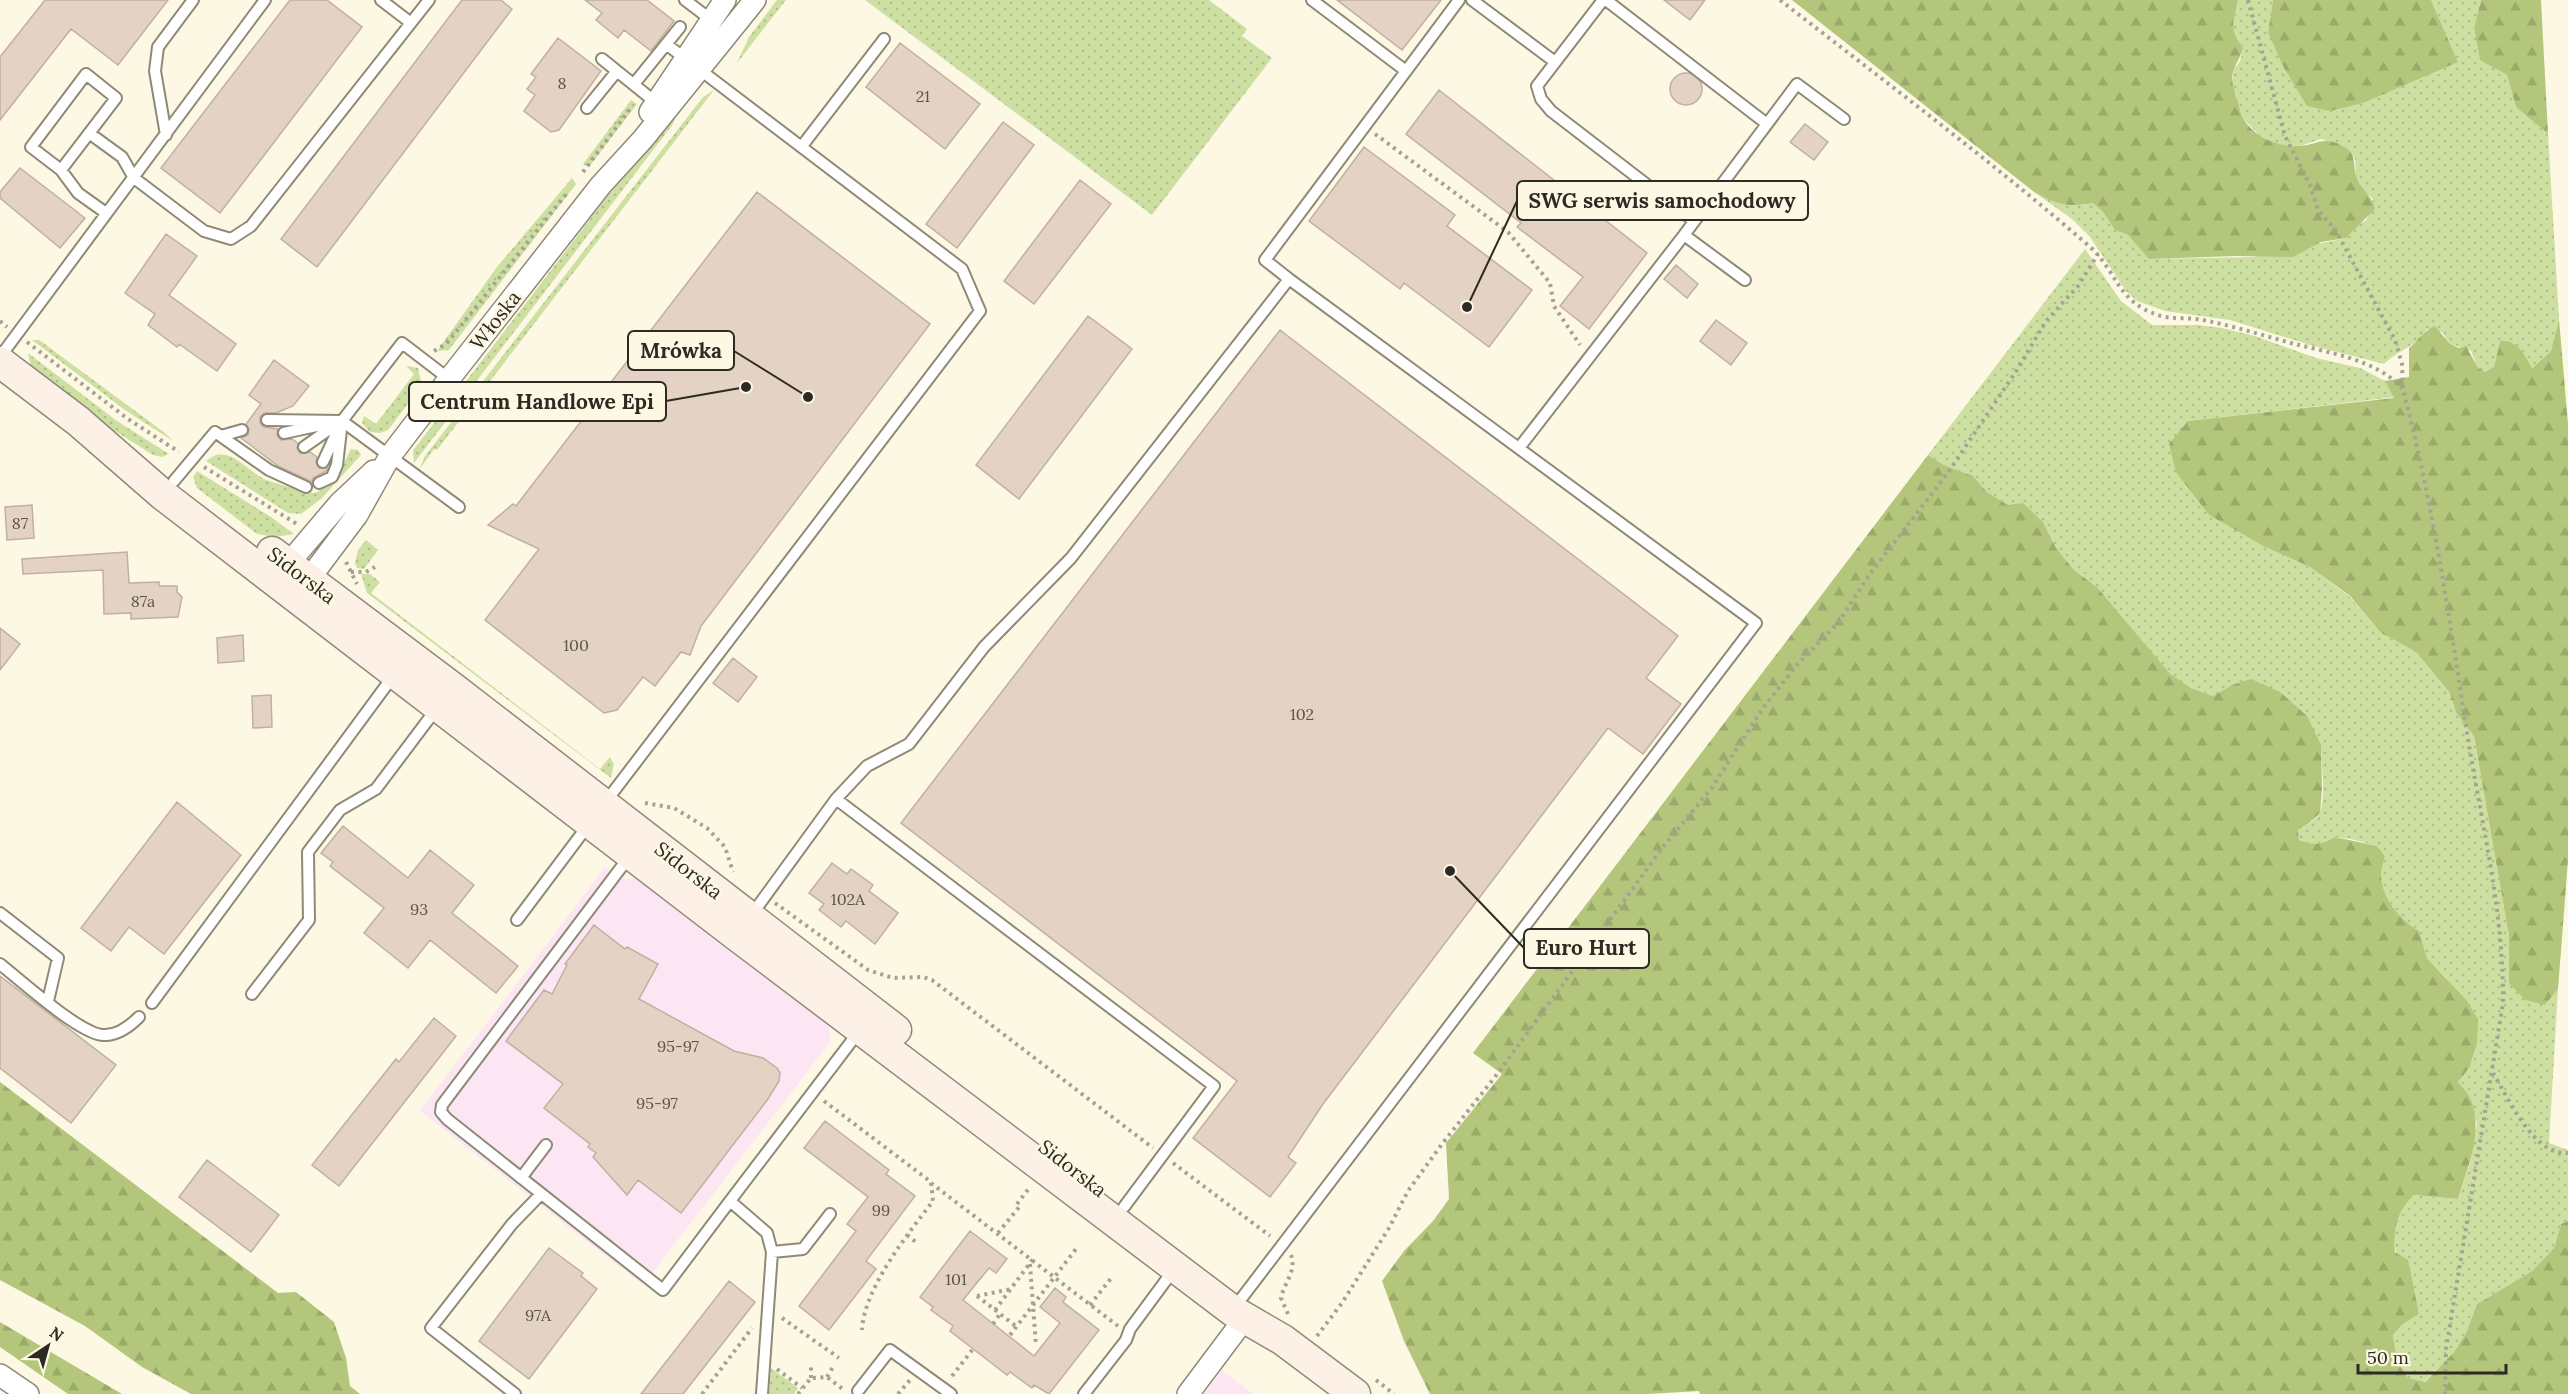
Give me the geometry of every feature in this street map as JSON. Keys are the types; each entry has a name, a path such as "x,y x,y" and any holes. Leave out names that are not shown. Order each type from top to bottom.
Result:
{"street":[{"name":"Włoska","path":"693,64 711,20 725,0"},
{"name":"Włoska","path":"294,577 357,515 390,456 601,185 655,101 728,33 755,0"},
{"name":"Sidorska","path":"0,362 78,421 176,478 403,664 1243,1309 1304,1336 1362,1384"},
{"path":"1188,1394 1243,1309"},
{"path":"0,1375 28,1394"}],"lane":[{"path":"166,135 155,71 158,47 193,0"},
{"path":"0,357 265,0"},
{"path":"381,0 411,23"},
{"path":"89,133 122,157 134,178 204,231 231,239 251,226 429,0"},
{"path":"685,0 728,33"},
{"path":"1312,0 1406,71"},
{"path":"1243,1309 1756,623 1265,260 1460,0"},
{"path":"1473,0 1555,62"},
{"path":"1694,221 1551,111 1541,99 1537,86 1555,62 1605,0 1767,124"},
{"path":"634,84 680,27"},
{"path":"802,146 884,39"},
{"path":"517,920 980,311 962,269 666,44"},
{"path":"602,59 655,101"},
{"path":"587,108 617,70"},
{"path":"62,170 116,98 86,74 31,147 62,170 78,193 106,213"},
{"path":"1519,448 1684,235 1797,84 1844,119"},
{"path":"1684,235 1745,280"},
{"path":"743,926 836,799 867,766 909,744 984,647 1071,558 1289,279"},
{"path":"322,462 342,421 402,342 449,379"},
{"path":"267,420 342,421 459,507"},
{"path":"284,433 342,421"},
{"path":"303,447 342,421"},
{"path":"319,483 332,477 337,465 342,421"},
{"path":"221,436 242,430"},
{"path":"176,478 215,432 239,449 306,487"},
{"path":"239,449 250,445"},
{"path":"152,1003 403,664"},
{"path":"252,994 309,920 308,852 340,810 376,789 446,697"},
{"path":"836,799 1214,1086 1119,1214"},
{"path":"638,845 442,1105 441,1112 663,1290 867,1021"},
{"path":"0,913 58,958 48,1001"},
{"path":"0,964 83,1029 103,1036 126,1029 139,1017"},
{"path":"521,1178 546,1145"},
{"path":"515,1394 431,1328 512,1224 541,1194"},
{"path":"730,1201 767,1233 772,1252 762,1394"},
{"path":"772,1252 803,1249 830,1214"},
{"path":"1084,1394 1126,1340 1130,1329 1180,1260"},
{"path":"854,1392 890,1350 947,1391"}],"path":[{"path":"1780,0 2044,206 2098,254 2117,285 2134,304 2160,316 2244,328 2345,357 2393,378 2403,390"},
{"path":"2248,0 2285,136 2310,185 2318,210 2336,231 2395,340 2402,364 2403,390 2451,624 2497,906 2503,965 2503,1003 2446,1348 2445,1394"},
{"path":"579,177 655,101"},
{"path":"1365,127 1508,232 1550,284 1554,306 1588,358"},
{"path":"422,357 446,344 570,188"},
{"path":"1289,1251 1294,1263 1281,1298 1304,1336 1342,1303 1389,1228 1408,1191 1498,1073 1663,847 1711,789 1763,708 1797,665 1838,623 1870,574 1947,474 2017,370 2046,321 2078,286 2098,254"},
{"path":"0,321 128,420 176,478 295,523"},
{"path":"345,560 357,584"},
{"path":"351,572 366,572 375,567"},
{"path":"642,803 674,808 707,828 725,847 734,874"},
{"path":"776,903 868,970 893,978 923,976 932,980 1274,1240"},
{"path":"2493,1073 2533,1137 2543,1147 2560,1154 2568,1153"},
{"path":"813,1092 1033,1259 1121,1329 1130,1329"},
{"path":"862,1330 863,1318 891,1256 933,1201 930,1182"},
{"path":"998,1233 1033,1184"},
{"path":"907,1235 917,1243"},
{"path":"1010,1335 1076,1249"},
{"path":"995,1310 1033,1259"},
{"path":"1030,1264 1036,1346"},
{"path":"1090,1305 1112,1277"},
{"path":"1011,1289 977,1296 1017,1327"},
{"path":"702,1394 767,1307 839,1358"},
{"path":"993,1324 1000,1314"},
{"path":"947,1391 973,1349"},
{"path":"765,1359 802,1388"},
{"path":"827,1377 834,1365"},
{"path":"798,1394 811,1378 811,1366"},
{"path":"811,1378 827,1377 854,1392"},
{"path":"1362,1384 1394,1394"}],"shaded area":[{"path":"605,867 622,879 638,878 828,1024 831,1041 643,1285 420,1111"},
{"path":"1222,1370 1244,1387 1253,1394 1204,1394"}],"green space":[{"path":"777,0 786,0 737,63 749,37"},
{"path":"865,0 1209,0 1247,29 1242,36 1272,58 1152,215"},
{"path":"1792,0 2238,0 2234,30 2243,48 2232,82 2243,118 2253,131 2274,143 2304,146 2329,141 2348,149 2353,156 2357,178 2372,200 2375,209 2346,238 2321,242 2293,257 2149,259 2128,235 2115,230 2103,212 2093,203 2062,204 2034,192"},
{"path":"2238,0 2273,0 2268,32 2458,62 2431,0 2481,0 2474,28 2480,59 2507,75 2516,107 2548,134 2559,319 2551,351 2531,368 2514,343 2500,341 2494,367 2485,372 2478,369 2471,351 2449,343 2442,332 2427,329 2418,340 2384,364 2310,345 2230,320 2165,311 2137,301 2126,291 2090,237 2072,219 2034,192 2062,204 2093,203 2103,212 2115,230 2128,235 2150,259 2254,257 2346,238 2359,224 2367,220 2373,199 2365,192 2356,176 2355,159 2344,146 2321,139 2300,146 2277,145 2259,135 2243,118 2232,81 2234,69 2240,61 2243,48 2234,30"},
{"path":"2273,0 2431,0 2458,62 2363,103 2330,111 2307,106 2283,66 2268,32"},
{"path":"2481,0 2541,0 2548,134 2516,107 2507,75 2480,60 2474,28"},
{"path":"714,90 437,450 434,449 419,470 425,456 703,97"},
{"path":"631,100 637,104 589,167 583,164"},
{"path":"677,113 673,124 414,463 413,450 607,197"},
{"path":"572,178 576,184 449,350 437,351 497,267"},
{"path":"2085,249 2121,301 2152,325 2198,325 2255,336 2316,358 2360,368 2385,381 2395,397 2188,421 2209,515 2263,546 2310,567 2350,597 2381,633 2416,652 2450,693 2456,713 2474,736 2509,936 2510,983 2545,1005 2558,989 2549,1143 2568,1150 2568,1221 2561,1224 2554,1248 2532,1271 2477,1304 2466,1333 2454,1352 2424,1382 2408,1378 2397,1360 2393,1335 2403,1324 2419,1314 2397,1254 2394,1240 2396,1226 2402,1211 2414,1195 2458,1199 2470,1163 2477,1124 2471,1099 2458,1082 2447,979 2427,958 2419,931 2399,915 2389,901 2381,876 2385,856 2377,846 2351,839 2335,837 2324,844 2310,845 2299,840 2298,830 2316,818 2322,805 2321,745 2232,685 2213,696 2191,688 2170,675 2097,587 2074,570 2056,548 2043,522 1987,492 1973,476 1944,465 1928,455"},
{"path":"2559,319 2568,424 2568,860 2558,989 2545,1005 2525,1000 2509,983 2509,936 2474,736 2456,713 2450,693 2416,652 2381,633 2350,596 2310,567 2263,546 2209,515 2176,472 2169,444 2188,421 2394,398 2385,381 2409,377 2409,348 2435,326 2449,343 2459,348 2466,346 2478,368 2485,372 2494,367 2500,341 2516,345 2532,368 2551,351"},
{"path":"32,340 39,340 46,345 173,441 125,410"},
{"path":"28,353 117,421 169,454 162,457 153,455 96,419 31,367"},
{"path":"406,366 418,368 422,385 388,430 380,433 370,432 362,423 364,416 376,424 414,374"},
{"path":"351,449 358,450 361,455 321,499 301,514 288,513 206,461 222,454 229,456 264,479 315,493 333,483"},
{"path":"1928,455 1944,465 1973,476 1987,492 2008,505 2023,503 2043,522 2056,548 2074,570 2097,587 2170,674 2191,688 2213,696 2232,685 2251,679 2280,692 2307,716 2321,745 2322,789 2320,813 2298,830 2299,840 2317,844 2335,837 2377,846 2385,856 2381,876 2389,901 2405,921 2419,931 2427,958 2467,1001 2478,1019 2477,1043 2469,1068 2458,1082 2472,1102 2476,1127 2469,1163 2458,1199 2414,1195 2397,1221 2395,1252 2408,1260 2419,1314 2403,1324 2393,1335 2397,1360 2408,1378 2425,1382 2454,1352 2466,1333 2477,1304 2532,1271 2554,1248 2561,1224 2568,1221 2568,1394 1700,1394 1699,1391 1648,1394 1430,1394 1404,1341 1382,1281 1404,1251 1433,1221 1449,1199 1446,1143 1502,1074 1473,1053"},
{"path":"197,471 294,534 275,537 257,534 197,488 193,477"},
{"path":"366,540 378,550 364,569 357,568 355,563 358,550"},
{"path":"361,574 370,574 380,582 371,593 600,769 610,757 614,764 611,778 367,593"},
{"path":"0,1082 278,1293 296,1292 334,1322 346,1358 350,1386 360,1394 191,1394 142,1367 85,1326 0,1280"},
{"path":"0,1322 122,1394 68,1394 0,1347"},
{"path":"771,1368 798,1388 794,1394 769,1394"}],"building":[{"path":"45,0 168,0 118,65 71,29 0,120 0,57"},
{"path":"290,0 327,0 362,27 220,213 161,168"},
{"path":"462,0 501,0 512,9 317,267 281,239"},
{"path":"585,0 647,0 674,21 651,51 624,30 618,38 596,20 602,13"},
{"path":"1337,0 1441,0 1402,50"},
{"path":"1664,0 1705,0 1690,20"},
{"path":"558,38 601,71 559,130 551,132 524,111 535,95 527,89 536,77 531,74"},
{"path":"900,43 980,104 945,149 866,87"},
{"path":"1686,73 1697,78 1702,89 1697,100 1686,105 1675,100 1670,89 1675,78"},
{"path":"1439,90 1647,253 1589,329 1560,306 1583,277 1517,227 1521,223 1406,134"},
{"path":"1003,122 1034,145 957,248 926,224"},
{"path":"1805,124 1828,142 1814,160 1790,142"},
{"path":"1364,147 1455,215 1447,226 1532,290 1489,347 1404,283 1400,289 1309,221"},
{"path":"20,168 85,218 60,248 0,198 0,192"},
{"path":"1080,180 1111,204 1034,304 1004,281"},
{"path":"757,192 930,324 701,626 690,655 681,652 655,686 643,677 617,710 604,713 485,620 539,549 488,525 513,504 516,506"},
{"path":"166,234 197,256 169,295 236,344 217,371 179,344 177,347 148,325 155,314 125,293"},
{"path":"1676,265 1698,284 1687,298 1664,279"},
{"path":"1088,316 1132,349 1019,499 976,465"},
{"path":"1716,320 1747,343 1731,365 1700,341"},
{"path":"1280,330 1678,636 1646,678 1681,704 1643,754 1608,728 1323,1104 1288,1157 1296,1163 1270,1197 1193,1138 1237,1081 901,823"},
{"path":"274,360 309,386 293,406 276,413 264,413 260,417 260,423 264,427 278,429 277,435 281,440 292,439 298,443 297,448 300,453 310,452 317,457 316,463 319,468 328,468 313,478 312,482 278,466 241,438 248,435 249,429 246,424 261,404 249,395"},
{"path":"32,505 34,538 7,540 5,507"},
{"path":"127,552 129,583 159,582 159,586 177,586 177,592 182,597 178,617 131,619 131,613 104,614 103,570 23,574 22,559"},
{"path":"0,628 20,644 0,670"},
{"path":"243,635 244,661 218,663 217,638"},
{"path":"733,658 757,677 738,702 713,683"},
{"path":"271,695 272,727 253,728 252,696"},
{"path":"177,802 241,855 164,954 129,927 111,951 81,928"},
{"path":"343,826 408,878 430,850 474,885 452,913 518,966 496,993 430,940 408,968 364,933 384,908 330,866 333,862 321,853"},
{"path":"832,863 847,874 851,869 873,885 869,891 898,913 875,944 846,921 841,927 819,910 824,904 809,893"},
{"path":"594,925 625,949 627,947 658,964 639,999 734,1051 763,1058 780,1073 779,1081 768,1099 681,1213 638,1180 627,1195 593,1157 596,1153 588,1147 590,1144 544,1108 563,1084 506,1041 544,990 552,994 567,965 565,964"},
{"path":"0,976 116,1065 71,1123 0,1068"},
{"path":"434,1018 456,1036 339,1186 312,1165 396,1059 399,1062"},
{"path":"825,1121 889,1170 886,1174 915,1196 866,1261 876,1269 829,1330 799,1306 856,1231 847,1224 868,1197 804,1148"},
{"path":"207,1160 279,1215 251,1252 179,1197"},
{"path":"970,1231 1007,1259 996,1273 989,1268 963,1300 1034,1356 1060,1323 1040,1307 1055,1288 1066,1297 1063,1302 1099,1330 1049,1394 1034,1385 1032,1388 1010,1372 1007,1375 950,1331 953,1326 931,1310 933,1307 920,1297"},
{"path":"549,1248 583,1273 581,1276 597,1289 529,1379 479,1341"},
{"path":"729,1281 755,1302 683,1394 641,1394"}],"place":[{"name":"SWG serwis samochodowy","path":"1467,307"},
{"name":"Centrum Handlowe Epi","path":"746,387"},
{"name":"Mrówka","path":"808,397"},
{"name":"Euro Hurt","path":"1450,871"}]}
